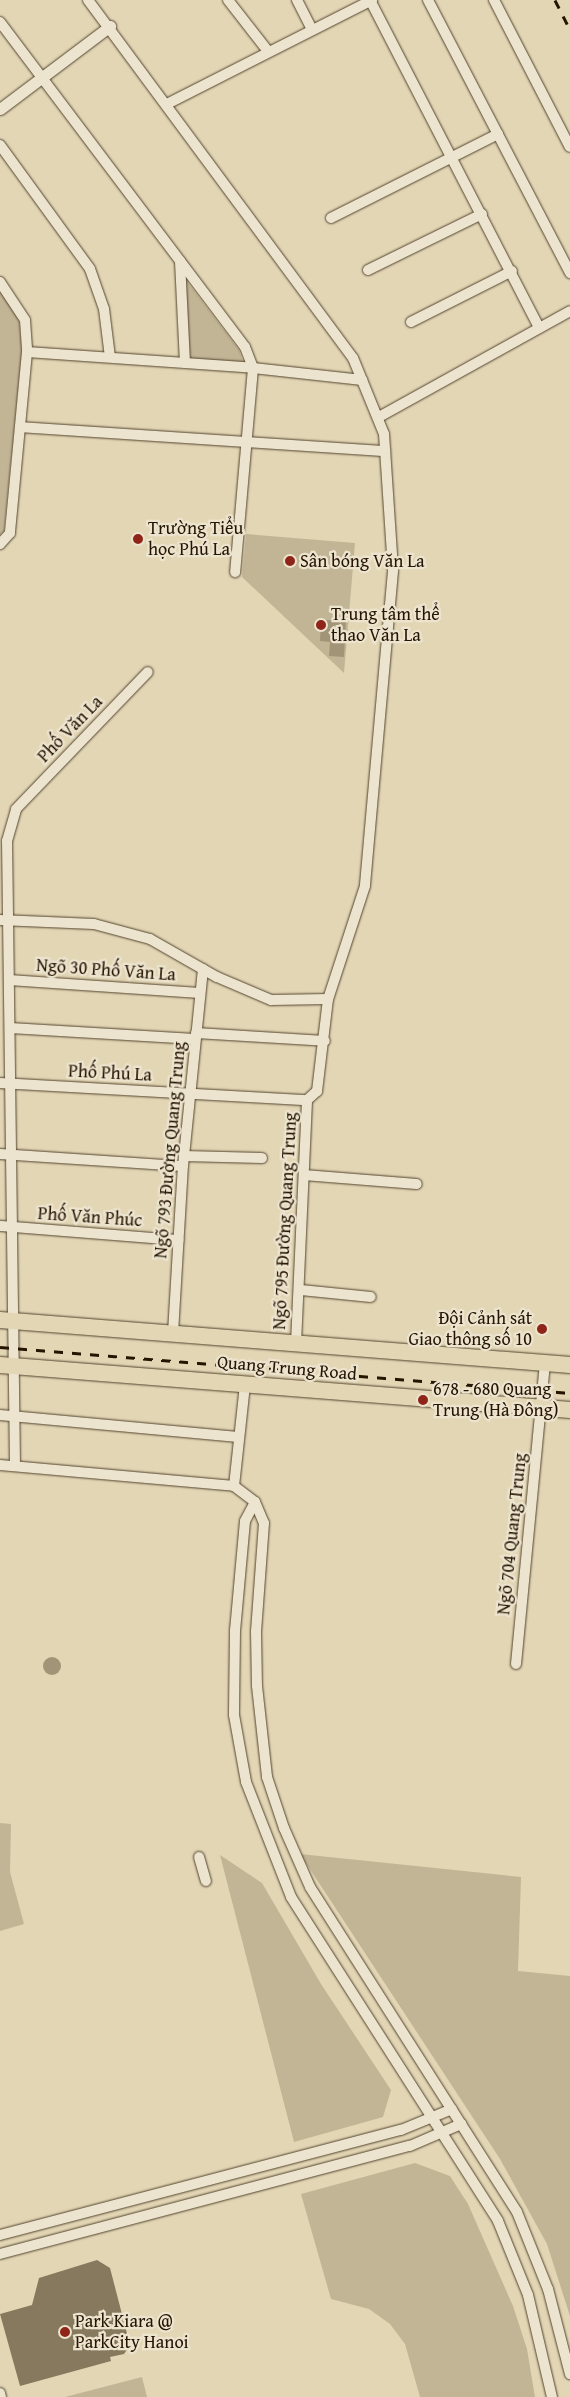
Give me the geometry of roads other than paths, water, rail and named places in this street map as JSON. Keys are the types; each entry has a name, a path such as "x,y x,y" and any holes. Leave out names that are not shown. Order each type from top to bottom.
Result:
{"highway":[{"name":"Quang Trung Road","path":"8,1320 570,1365"},
{"name":"Quang Trung Road","path":"0,1365 570,1410"}],"street":[{"path":"88,0 110,26 353,358 378,417 385,451 393,571 365,886 328,999 317,1091 308,1100"},
{"path":"228,0 267,50"},
{"path":"297,0 312,29"},
{"path":"167,104 267,50 371,0 512,271 539,328"},
{"path":"428,0 570,273"},
{"path":"494,0 570,147"},
{"path":"0,22 245,347 253,368 235,572"},
{"path":"0,110 110,26"},
{"path":"331,218 451,155 498,134"},
{"path":"0,145 90,269 104,309 110,357"},
{"path":"368,270 482,214"},
{"path":"180,262 185,363"},
{"path":"411,322 512,271"},
{"path":"0,282 25,320 27,352 10,533 0,544"},
{"path":"378,417 570,312"},
{"path":"27,352 253,368 362,380"},
{"path":"20,427 247,440 385,451"},
{"name":"Phố Văn La","path":"4,841 16,809 148,672"},
{"path":"4,841 4,920 10,980 5,999 10,1028 11,1084 11,1227 8,1320 17,1366 15,1466"},
{"path":"4,920 94,924 150,939 203,969 271,1000 328,999"},
{"name":"Ngõ 793 Đường Quang Trung","path":"173,1334 183,1161 203,969"},
{"name":"Ngõ 30 Phố Văn La","path":"10,980 200,993"},
{"path":"10,1028 324,1041"},
{"name":"Phố Phú La","path":"0,1083 308,1100"},
{"name":"Ngõ 795 Đường Quang Trung","path":"296,1343 301,1290 308,1100"},
{"path":"0,1154 183,1161 262,1158"},
{"path":"304,1175 418,1184"},
{"name":"Phố Văn Phúc","path":"0,1226 178,1240"},
{"path":"301,1290 371,1297"},
{"name":"Ngõ 704 Quang Trung","path":"516,1664 545,1363"},
{"path":"234,1486 245,1384"},
{"path":"0,1415 238,1437"},
{"path":"0,1466 234,1486 255,1502 264,1523 256,1631 258,1696 267,1777 284,1828 310,1887 517,2212 548,2289 570,2374"},
{"path":"255,1502 245,1521 241,1552 234,1715 246,1782 291,1897 498,2221 528,2295 552,2397"},
{"path":"200,1857 206,1881"},
{"path":"0,2235 433,2119 452,2109"},
{"path":"0,2254 443,2134 461,2124"},
{"path":"0,2393 1,2397"}],"railway":[{"path":"555,0 570,30"},
{"path":"0,1347 570,1393"}],"place":[{"name":"Trường Tiểu học Phú La","path":"138,539"},
{"name":"Sân bóng Văn La","path":"290,561"},
{"name":"Trung tâm thể thao Văn La","path":"321,625"},
{"name":"Đội Cảnh sát Giao thông số 10","path":"542,1329"},
{"name":"678 - 680 Quang Trung (Hà Đông)","path":"423,1400"},
{"name":"Park Kiara @ ParkCity Hanoi","path":"65,2332"}]}
